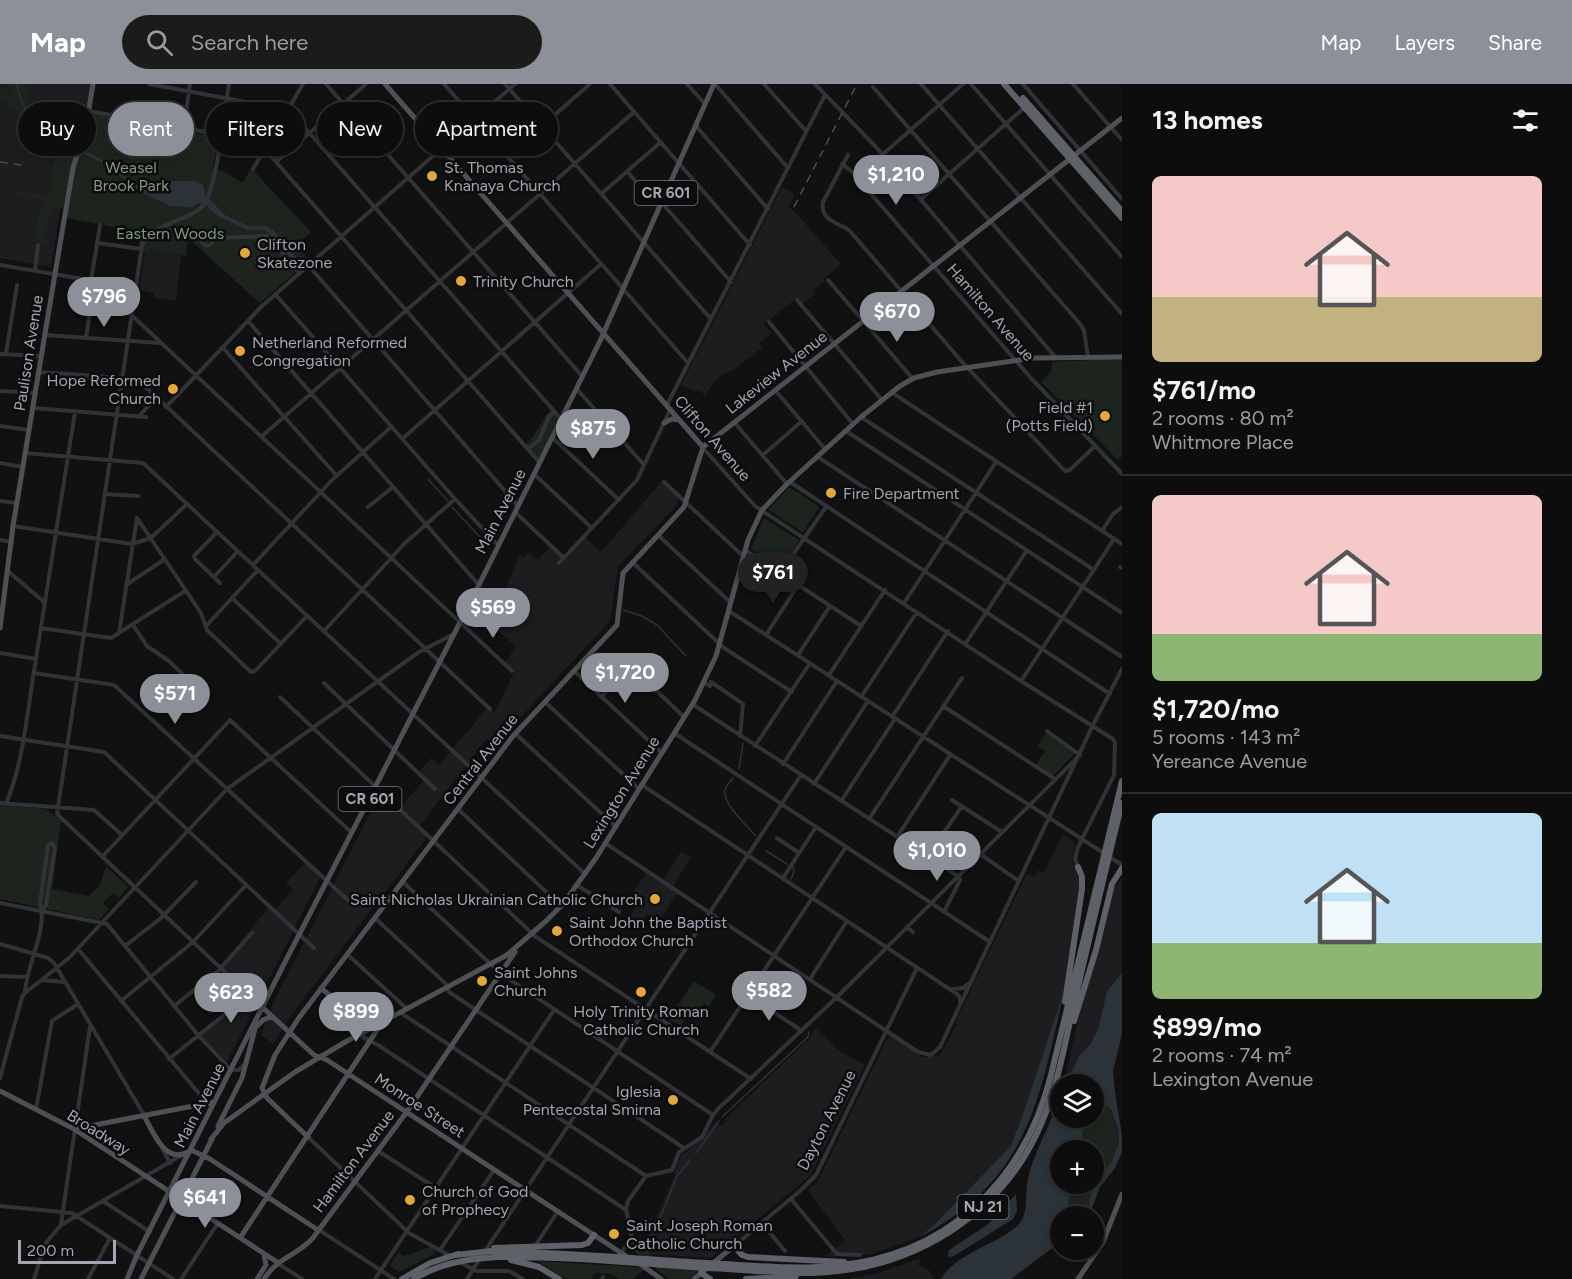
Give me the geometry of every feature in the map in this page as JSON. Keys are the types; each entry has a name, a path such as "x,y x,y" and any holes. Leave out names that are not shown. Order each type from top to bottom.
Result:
{"highway":[{"path":"1004,84 1027,105"},
{"path":"1010,84 1122,218"},
{"path":"1079,165 1122,211"},
{"name":"NJ 21","path":"492,1249 620,1255 808,1273 868,1266 894,1260 927,1246 951,1232 979,1211 1004,1185 1038,1131 1105,862 1122,781"},
{"name":"NJ 21","path":"1108,848 1122,803"},
{"path":"1048,1095 1069,981 1082,889 1082,877 1078,867"},
{"path":"1048,1095 1094,956 1112,884 1122,867"},
{"name":"NJ 21","path":"414,1279 434,1269 474,1258 531,1257 665,1265 700,1270 718,1266 797,1268 832,1266 876,1259 933,1237 975,1207 1011,1167 1025,1145 1048,1095"},
{"path":"402,1279 422,1267 456,1255 492,1249 582,1245 588,1243 594,1235"},
{"path":"734,1246 742,1255 748,1257 838,1262 859,1260 909,1248"},
{"path":"486,1258 527,1263 559,1279"},
{"path":"746,1279 832,1274 868,1266"},
{"path":"700,1270 710,1279"}],"main road":[{"name":"Paulison Avenue","path":"90,102 93,84"},
{"name":"Clifton Avenue","path":"385,84 415,118"},
{"name":"Main Avenue","path":"127,1279 191,1150 211,1103 231,1070 327,883 604,334 715,84"},
{"name":"Lakeview Avenue","path":"703,447 1122,118"},
{"name":"Paulison Avenue","path":"0,628 13,526 54,275 77,156"},
{"name":"Clifton Avenue","path":"448,156 703,447"},
{"name":"Lexington Avenue","path":"212,1139 224,1123 263,1091 341,1044 490,964 519,945 561,906 578,885 692,704 720,644 748,540 762,510 788,483 861,417 891,392 913,379 937,372 1015,361 1122,357"},
{"path":"664,423 679,420"},
{"name":"Central Avenue","path":"263,1091 275,1055 321,988 516,734 617,625 623,573 683,509 703,447"},
{"name":"Hamilton Avenue","path":"277,1262 301,1248 318,1230 406,1113 519,945"},
{"path":"321,988 356,1019 368,1026 384,1022"},
{"name":"Main Avenue","path":"141,1279 242,1078 262,1007"},
{"name":"Monroe Street","path":"262,1007 314,1055 349,1074 594,1235 620,1255 661,1279"},
{"path":"255,1028 263,1020 272,1016"},
{"path":"341,1044 361,1030 356,1019"},
{"path":"240,1238 384,1022"},
{"name":"Broadway","path":"0,1091 74,1129 277,1262"},
{"path":"263,1091 267,1098 308,1137"},
{"path":"74,1129 211,1103"},
{"path":"144,1116 162,1147 170,1154 183,1155 191,1150 204,1155 318,1230"},
{"path":"1078,1279 1103,1242 1122,1197"},
{"name":"Dayton Avenue","path":"694,1279 700,1270 734,1246"},
{"path":"257,1279 266,1265 264,1254"},
{"path":"264,1279 277,1262"}],"street":[{"path":"149,84 247,102"},
{"path":"188,102 190,84"},
{"path":"226,102 229,84"},
{"path":"293,102 303,84"},
{"path":"326,84 341,102"},
{"path":"345,102 366,84"},
{"path":"444,84 459,102"},
{"path":"505,84 521,102"},
{"path":"493,102 515,84"},
{"path":"558,112 590,84"},
{"path":"610,84 750,245"},
{"path":"687,84 705,105"},
{"path":"715,84 788,168"},
{"path":"764,84 806,131"},
{"path":"815,84 921,198 1056,358"},
{"path":"921,84 1122,314"},
{"path":"882,155 963,84"},
{"path":"971,84 1122,257"},
{"path":"1023,84 1122,199"},
{"path":"1073,84 1122,140"},
{"path":"873,87 1083,328 1088,357"},
{"path":"560,563 637,480 664,423 668,407 688,363 825,95"},
{"path":"921,198 1027,105"},
{"path":"261,437 634,112"},
{"path":"696,126 768,209"},
{"path":"276,162 317,127"},
{"path":"305,128 561,419"},
{"path":"601,194 661,142"},
{"path":"558,144 711,319"},
{"path":"848,155 823,202 823,211 830,220 850,231 968,369 1062,468 1070,470 1095,446"},
{"path":"58,807 141,249 152,233 203,206 210,196 217,156"},
{"path":"253,169 260,156"},
{"path":"271,156 539,462"},
{"path":"389,156 582,376"},
{"path":"166,407 275,294 432,156"},
{"path":"506,156 688,363"},
{"name":"Hamilton Avenue","path":"842,164 852,172 1015,361 1122,474"},
{"path":"627,171 650,199"},
{"path":"662,203 731,282"},
{"path":"91,281 100,225"},
{"path":"212,238 267,236 300,273"},
{"path":"97,243 141,249"},
{"path":"35,270 38,245"},
{"path":"402,439 601,264"},
{"path":"0,265 95,281 512,671"},
{"path":"308,265 434,410 516,509 564,558"},
{"path":"828,280 913,379"},
{"path":"6,354 17,285"},
{"path":"86,338 90,312 107,293"},
{"path":"275,294 455,499 498,544"},
{"path":"797,300 882,400"},
{"path":"248,320 478,585"},
{"path":"769,322 854,424"},
{"path":"45,334 161,343"},
{"path":"222,348 337,476"},
{"path":"0,354 42,356"},
{"path":"39,372 137,379 490,709"},
{"path":"576,388 644,465"},
{"path":"775,390 826,450"},
{"path":"0,391 36,393"},
{"path":"891,392 1122,544"},
{"path":"139,416 156,398"},
{"path":"33,408 146,417"},
{"path":"6,804 15,782 24,740 75,412"},
{"path":"528,450 538,440 549,417 554,412"},
{"path":"861,417 1094,570"},
{"path":"763,455 802,421"},
{"path":"734,422 788,483 1110,694"},
{"path":"0,426 29,430"},
{"path":"253,565 332,480 391,427"},
{"path":"846,431 1122,613"},
{"path":"552,437 619,500"},
{"name":"Clifton Avenue","path":"703,447 755,506 1114,741 1116,767 1114,775 1081,839"},
{"path":"25,453 143,463 585,874"},
{"path":"818,457 1122,657"},
{"path":"904,603 996,462"},
{"path":"0,464 23,466"},
{"path":"534,474 592,528"},
{"path":"664,482 744,553 780,573 861,626"},
{"path":"369,507 393,487"},
{"path":"105,494 138,496"},
{"path":"324,631 391,559 455,499"},
{"path":"0,501 17,503"},
{"path":"13,526 132,544 151,538 187,504"},
{"path":"780,573 826,507"},
{"path":"1102,531 1113,514 1122,507"},
{"path":"118,634 137,518 201,613 206,626 251,672 256,670 308,616"},
{"path":"217,532 194,557 220,583"},
{"path":"658,535 731,603"},
{"path":"1021,681 1114,539"},
{"path":"0,540 12,542"},
{"path":"966,643 1027,550"},
{"path":"214,577 238,551"},
{"path":"126,585 165,559"},
{"path":"632,562 720,644 792,692"},
{"path":"206,626 258,570"},
{"path":"8,571 44,602"},
{"path":"766,635 798,585"},
{"path":"829,675 885,590"},
{"path":"41,628 108,638 186,591"},
{"path":"232,598 281,644"},
{"path":"798,655 830,606"},
{"path":"729,611 1122,867"},
{"path":"861,697 917,612"},
{"path":"133,625 147,646 169,661 204,694"},
{"path":"841,801 948,631"},
{"path":"0,1078 25,993 57,969 78,949 227,789 425,649 454,634"},
{"path":"0,653 36,658"},
{"path":"621,657 684,717"},
{"path":"755,746 810,663"},
{"path":"601,697 630,666"},
{"path":"605,843 918,1052 927,1055 935,1053 960,1006 1092,727 1122,669"},
{"path":"574,671 662,753"},
{"path":"34,673 116,686 350,902"},
{"path":"869,819 962,678"},
{"path":"783,764 837,681"},
{"path":"703,682 710,686 711,682 743,704 740,736"},
{"path":"324,683 435,789"},
{"path":"280,697 532,934 751,1080"},
{"path":"814,784 868,701"},
{"path":"545,702 641,787 948,988 958,995 960,1006"},
{"path":"692,704 958,876 960,880 944,912"},
{"path":"943,706 1055,778"},
{"path":"102,857 230,720 352,833"},
{"path":"1047,731 1080,755"},
{"path":"674,733 990,942"},
{"path":"516,734 616,826"},
{"path":"0,736 104,752 314,948"},
{"path":"897,837 950,755"},
{"path":"620,1255 632,1232 626,1210 628,1201 646,1176 670,1171 679,1152 702,1137 713,1115 837,998 1080,755"},
{"path":"466,1279 801,775"},
{"path":"952,800 1002,832"},
{"path":"0,803 94,810 122,835"},
{"path":"927,857 962,806"},
{"name":"Monroe Street","path":"58,807 58,817 262,1007"},
{"path":"458,809 561,906"},
{"path":"783,878 816,827"},
{"path":"777,838 799,853"},
{"path":"1078,867 1075,855 1081,839"},
{"path":"25,993 52,872 55,845 52,843 48,845 40,904 42,911"},
{"path":"710,1052 846,847"},
{"path":"980,854 1019,881"},
{"path":"46,863 53,865"},
{"path":"45,871 52,872"},
{"path":"125,946 165,915 196,882"},
{"path":"403,882 500,974 713,1115"},
{"path":"121,1001 193,942 246,885"},
{"path":"578,885 619,912"},
{"path":"0,903 101,923 110,927 199,1036 231,1070 238,1070 246,1064"},
{"path":"375,918 446,984 449,992 684,1148"},
{"path":"810,979 848,921"},
{"path":"908,928 914,932"},
{"path":"174,1006 220,968 252,933"},
{"path":"0,944 51,960 144,1116"},
{"path":"78,949 170,1059 211,1103"},
{"path":"347,954 407,1010"},
{"name":"Dayton Avenue","path":"734,1246 791,1199 810,1181 821,1166 917,968"},
{"path":"0,976 27,977"},
{"path":"41,980 64,982"},
{"path":"948,988 963,988 972,981"},
{"path":"170,1059 249,995"},
{"path":"748,995 802,1031"},
{"path":"36,1110 52,1021 78,1004"},
{"path":"375,1279 554,1010"},
{"path":"401,1013 646,1176"},
{"path":"61,1225 90,1026"},
{"path":"359,1035 626,1210"},
{"path":"308,1137 408,1229 409,1233 473,1269 506,1270 523,1279"},
{"path":"162,1147 170,1163"},
{"path":"378,1151 436,1188"},
{"path":"34,1279 45,1244 61,1225 183,1155"},
{"path":"440,1250 494,1170"},
{"path":"791,1199 837,1254 860,1255"},
{"path":"103,1201 150,1232"},
{"path":"0,1206 62,1212 77,1216 173,1279"},
{"path":"537,1243 558,1211"},
{"path":"181,1279 218,1223"},
{"path":"762,1223 785,1251"},
{"path":"318,1230 394,1279"},
{"path":"88,1279 110,1238"},
{"path":"277,1262 302,1279"}],"shaded area":[{"path":"0,84 91,84 88,102 18,102 18,156 70,156 51,267 0,258"},
{"path":"89,156 95,156 116,167 135,185 161,181 197,181 203,185 205,195 225,215 248,226 266,226 273,230 303,265 300,268 265,230 247,230 218,216 208,206 200,203 191,207 170,206 133,188 113,168"},
{"path":"782,187 795,194 789,207 841,264 823,279 825,281 814,290 816,293 802,304 797,298 764,324 772,333 759,343 762,348 735,369 717,378 705,395 698,390 696,392 681,385"},
{"path":"148,249 181,255 176,301 154,298 154,293 139,290 145,251"},
{"path":"663,480 679,498 677,505 618,566 610,621 496,746 487,738 419,827 428,836 292,1014 273,1044 261,1035 274,1001 381,792 399,809 424,780 418,773 431,758 439,765 488,707 494,712 499,704 514,673 502,661 508,660 515,646 492,625 519,555 525,558 528,552 538,560 552,545 565,558 585,537 601,552"},
{"path":"1063,834 1075,845 1072,860 1080,878 1065,988 1010,1147 932,1227 918,1238 868,1255 825,1257 845,1240 808,1190 816,1184 889,1035 922,1057 939,1056 957,1024 955,1023 1027,873 1035,877 1038,870 1044,873"},
{"path":"681,851 691,858 671,889 677,893 659,921 647,914 638,928 628,922 635,907 627,902 646,873 661,883"},
{"path":"306,862 321,876 225,1066 199,1036 232,1008 221,994 235,981 220,967 269,907 274,911 293,890 286,883"},
{"path":"1122,878 1122,973 1107,991 1098,1029 1090,1045 1079,1056 1071,1074 1066,1074 1080,1012 1114,888"},
{"path":"1122,973 1122,1034 1113,1071 1122,1152 1115,1168 1104,1182 1104,1171 1119,1143 1118,1128 1111,1109 1107,1106 1104,1107 1104,1074 1071,1074 1079,1056 1090,1045 1098,1029 1107,991"},
{"path":"1065,988 1037,1100 1024,1132 1007,1162 985,1190 955,1215 918,1238 932,1227 1010,1147"},
{"path":"815,1028 841,1052 865,1065 811,1175 711,1258 649,1254 645,1251 646,1241 675,1175 674,1172 681,1155 700,1141 715,1122 723,1126 726,1118 810,1038"},
{"path":"1050,1122 1050,1128 1084,1128 1081,1140 1050,1140 1050,1194 1070,1194 1068,1206 1050,1206 1050,1250 1011,1279 941,1279 956,1263 1007,1234 1020,1223 1025,1213 1027,1184"},
{"path":"1016,1194 1017,1211 1013,1219 954,1256 948,1257 949,1250 987,1225"},
{"path":"1090,1194 1097,1194 1093,1206 1088,1206"},
{"path":"921,1258 918,1265 930,1271 934,1279 848,1279 878,1273"}],"green space":[{"name":"Weasel Brook Park","path":"9,84 25,84 31,102 18,102 18,115 12,107 6,111 8,99 1,98 1,94 12,95"},
{"name":"Weasel Brook Park","path":"96,113 108,115 108,156 194,156 194,133 206,135 206,156 215,156 213,168 243,183 251,168 311,232 296,245 309,260 260,303 188,238 186,256 149,249 148,252 138,249 140,232 67,218 72,174 63,208 52,207 45,235 51,244 35,240 39,210 46,200 17,193 18,191 46,197 50,193 54,160 52,156 96,156"},
{"path":"1112,359 1122,361 1122,456 1118,460 1041,382 1051,371 1052,362"},
{"path":"552,409 561,419 539,462 524,446"},
{"path":"788,488 819,508 802,532 769,510"},
{"path":"764,518 799,540 780,568 751,549"},
{"path":"1047,731 1076,752 1052,777 1035,766 1045,751 1038,746"},
{"path":"0,805 45,809 61,821 52,889 89,896 100,885 106,866 128,887 119,898 113,893 103,903 109,909 99,920 0,899"},
{"path":"694,981 716,995 709,1007 704,1004 697,1013 691,1010 681,1026 669,1019"},
{"path":"1107,1106 1111,1109 1118,1128 1119,1143 1104,1171 1104,1140 1081,1140 1084,1128 1104,1128 1104,1107"},
{"path":"1070,1194 1090,1194 1089,1206 1068,1206"},
{"path":"635,1236 646,1241 645,1251 669,1267 700,1270 689,1279 669,1279 630,1248"},
{"path":"431,1247 437,1253 399,1272 390,1266 398,1252 404,1256"},
{"path":"537,1261 639,1267 644,1270 633,1279 620,1279 611,1274 595,1273 591,1279 566,1279"}],"waterway":[{"path":"17,84 22,102"},
{"path":"428,479 448,501"},
{"path":"452,507 490,548"},
{"path":"623,610 642,616 657,625 686,656"},
{"path":"739,769 743,743"},
{"path":"733,778 725,790 727,801 755,835"},
{"path":"766,851 787,864"},
{"path":"791,879 794,872 793,867"},
{"path":"722,1117 808,1037 809,1032"},
{"path":"696,1153 719,1121"},
{"path":"646,1253 677,1176 690,1160"}],"railway":[{"path":"794,207 857,84"},
{"path":"0,162 21,165"}],"place":[{"name":"St. Thomas Knanaya Church","path":"432,176"},
{"name":"Clifton Skatezone","path":"245,253"},
{"name":"Trinity Church","path":"461,281"},
{"name":"Netherland Reformed Congregation","path":"240,351"},
{"name":"Hope Reformed Church","path":"173,389"},
{"name":"Field #1 (Potts Field)","path":"1105,416"},
{"name":"Fire Department","path":"831,493"},
{"name":"Saint Nicholas Ukrainian Catholic Church","path":"655,899"},
{"name":"Saint John the Baptist Orthodox Church","path":"557,931"},
{"name":"Saint Johns Church","path":"482,981"},
{"name":"Holy Trinity Roman Catholic Church","path":"641,992"},
{"name":"Iglesia Pentecostal Smirna","path":"673,1100"},
{"name":"Church of God of Prophecy","path":"410,1200"},
{"name":"Saint Joseph Roman Catholic Church","path":"614,1234"}],"park label":[{"name":"Eastern Woods","path":"170,233"}]}
